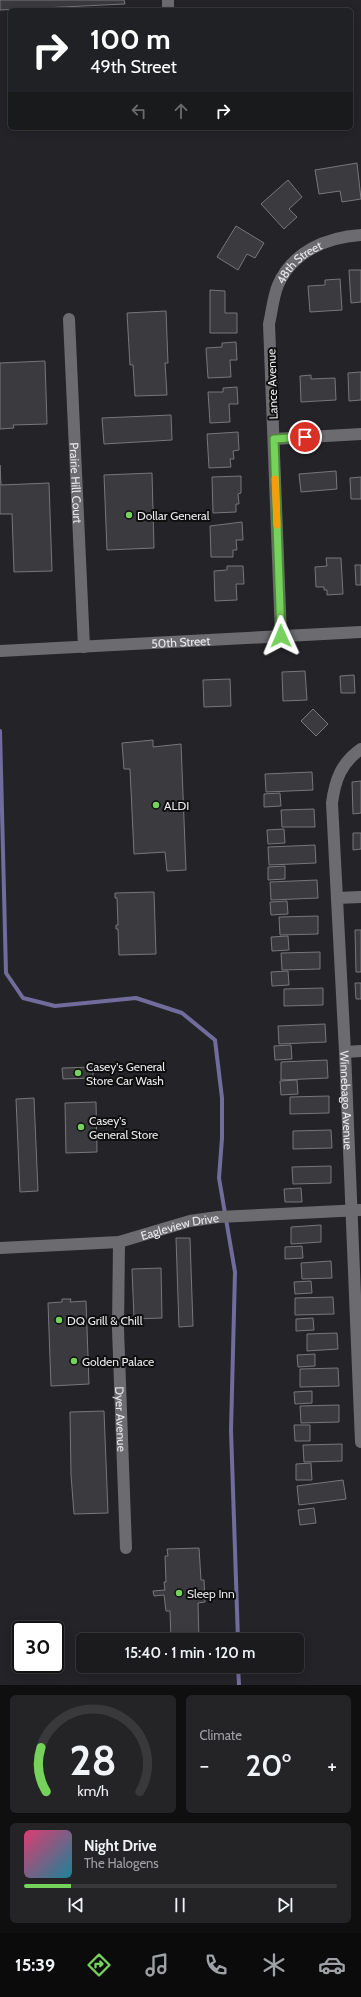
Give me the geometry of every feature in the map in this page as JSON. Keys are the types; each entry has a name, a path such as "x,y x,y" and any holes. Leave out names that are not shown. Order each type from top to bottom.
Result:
{"street":[{"name":"48th Street","path":"270,324 278,285 288,267 302,254 322,243 343,236 361,235"},
{"name":"Prairie Hill Court","path":"69,320 84,647"},
{"name":"Lance Avenue","path":"270,324 281,636"},
{"path":"274,439 361,434"},
{"name":"50th Street","path":"0,651 361,632"},
{"name":"Winnebago Avenue","path":"361,749 347,761 334,784 332,803 345,1052 356,1210 361,1442"},
{"path":"337,898 361,896"},
{"path":"345,1052 361,1051"},
{"name":"Eagleview Drive","path":"0,1248 119,1242 190,1221 242,1214 356,1210"},
{"name":"Dyer Avenue","path":"119,1242 118,1329 126,1548"}],"building":[{"path":"0,0 124,0 125,4 8,8 8,10 0,10"},
{"path":"357,163 361,199 342,202 340,191 319,194 315,170"},
{"path":"288,180 302,197 289,209 297,217 284,229 261,204"},
{"path":"236,226 264,243 255,258 247,254 238,270 217,257"},
{"path":"349,270 361,270 361,302 351,303"},
{"path":"340,279 342,310 310,312 308,286 325,285 325,280"},
{"path":"210,290 225,291 225,313 237,313 237,333 210,333"},
{"path":"166,311 168,363 165,363 167,395 135,396 133,365 130,365 127,313"},
{"path":"236,342 237,360 230,360 231,377 208,378 206,348 222,347 222,343"},
{"path":"45,361 47,424 13,425 14,428 0,429 0,363"},
{"path":"361,372 361,400 349,401 348,373"},
{"path":"311,375 311,379 335,378 336,400 301,402 300,376"},
{"path":"237,387 238,404 229,404 230,422 210,423 208,392 223,392 223,388"},
{"path":"171,415 172,440 104,444 102,418"},
{"path":"238,432 239,450 233,451 234,459 230,459 231,467 209,468 207,434"},
{"path":"0,465 1,485 49,483 52,571 14,572 12,514 0,514"},
{"path":"336,471 337,489 301,492 299,474"},
{"path":"152,473 154,548 107,550 104,475"},
{"path":"241,476 241,493 238,494 239,504 236,504 236,512 213,513 212,477"},
{"path":"361,477 361,499 351,499 350,478"},
{"path":"242,522 243,540 236,540 237,550 233,550 233,557 211,557 210,526"},
{"path":"326,558 341,558 343,594 327,595 327,590 324,590 324,587 316,587 315,567 327,566"},
{"path":"355,565 361,565 361,585 356,585"},
{"path":"227,566 243,566 244,584 236,584 237,600 215,601 214,571 227,570"},
{"path":"305,671 307,700 283,701 282,672"},
{"path":"354,675 355,693 341,693 340,676"},
{"path":"230,679 231,706 204,707 203,680"},
{"path":"313,709 328,724 316,736 301,721"},
{"path":"153,740 153,747 181,744 186,870 167,871 165,852 134,854 130,769 124,769 122,743"},
{"path":"312,772 313,790 266,792 265,774"},
{"path":"361,781 361,813 353,814 352,782"},
{"path":"280,793 281,806 264,807 264,794"},
{"path":"314,809 315,827 282,827 281,810"},
{"path":"284,829 285,843 268,844 267,830"},
{"path":"353,833 361,833 361,849 353,850"},
{"path":"315,845 316,863 269,865 268,847"},
{"path":"285,866 285,879 268,880 268,867"},
{"path":"317,880 318,898 271,900 270,882"},
{"path":"154,892 156,954 119,955 118,929 116,929 116,925 118,925 117,898 115,898 115,893"},
{"path":"287,901 288,914 271,915 270,902"},
{"path":"318,916 318,934 280,935 279,917"},
{"path":"355,930 361,930 361,972 356,972"},
{"path":"288,936 289,950 272,951 271,937"},
{"path":"320,952 320,969 282,970 281,953"},
{"path":"288,971 289,985 272,986 271,972"},
{"path":"355,983 361,983 361,999 356,999"},
{"path":"323,988 323,1005 284,1006 284,989"},
{"path":"325,1024 326,1042 279,1044 278,1026"},
{"path":"291,1045 292,1059 275,1060 274,1046"},
{"path":"327,1060 328,1078 281,1080 281,1062"},
{"name":"Casey's General Store Car Wash","path":"93,1067 93,1078 63,1079 62,1068"},
{"path":"297,1080 298,1094 281,1095 280,1081"},
{"path":"329,1096 329,1113 290,1114 290,1097"},
{"path":"34,1098 38,1191 20,1192 16,1099"},
{"name":"Casey's General Store","path":"96,1102 97,1152 66,1153 65,1103"},
{"path":"331,1130 332,1148 293,1149 293,1131"},
{"path":"331,1166 331,1183 293,1184 292,1167"},
{"path":"301,1188 302,1202 285,1202 284,1189"},
{"path":"321,1225 321,1242 291,1244 291,1227"},
{"path":"176,1238 190,1238 193,1326 179,1327"},
{"path":"302,1246 303,1258 285,1259 285,1247"},
{"path":"331,1261 332,1278 302,1279 301,1263"},
{"path":"161,1268 162,1318 134,1319 132,1269"},
{"path":"311,1281 312,1293 295,1294 294,1282"},
{"path":"333,1297 334,1314 295,1315 295,1298"},
{"path":"62,1299 71,1299 70,1302 86,1301 89,1384 51,1386 48,1303 62,1302"},
{"path":"313,1318 314,1330 296,1331 296,1319"},
{"path":"337,1333 338,1349 307,1351 307,1334"},
{"path":"315,1354 315,1366 298,1367 297,1355"},
{"path":"338,1368 339,1386 300,1387 300,1369"},
{"path":"312,1391 312,1403 295,1404 294,1392"},
{"path":"339,1405 339,1422 301,1423 300,1406"},
{"path":"104,1411 108,1513 74,1514 71,1475 70,1412"},
{"path":"294,1425 310,1425 310,1441 295,1441"},
{"path":"342,1444 342,1461 304,1462 303,1445"},
{"path":"311,1463 312,1480 296,1480 296,1464"},
{"path":"343,1480 346,1499 299,1505 297,1486"},
{"path":"314,1508 316,1523 300,1525 298,1510"},
{"name":"Sleep Inn","path":"199,1548 201,1580 204,1580 205,1602 198,1603 199,1633 171,1633 170,1611 166,1611 164,1595 154,1596 153,1591 165,1590 165,1556 168,1556 167,1549"}],"waterway":[{"path":"0,731 6,973 23,998 55,1006 136,998 182,1013 215,1040 222,1098 222,1138 219,1178 235,1272 231,1430 238,1633"},
{"path":"238,1673 239,1685"}],"slow traffic":[{"path":"275,479 277,525"}],"place":[{"name":"Dollar General","path":"129,515"},
{"name":"ALDI","path":"156,805"},
{"name":"Casey's General Store Car Wash","path":"78,1073"},
{"name":"Casey's General Store","path":"81,1127"},
{"name":"DQ Grill & Chill","path":"59,1320"},
{"name":"Golden Palace","path":"74,1361"},
{"name":"Sleep Inn","path":"179,1593"}],"route":[{"path":"281,636 274,439 305,437"}]}
